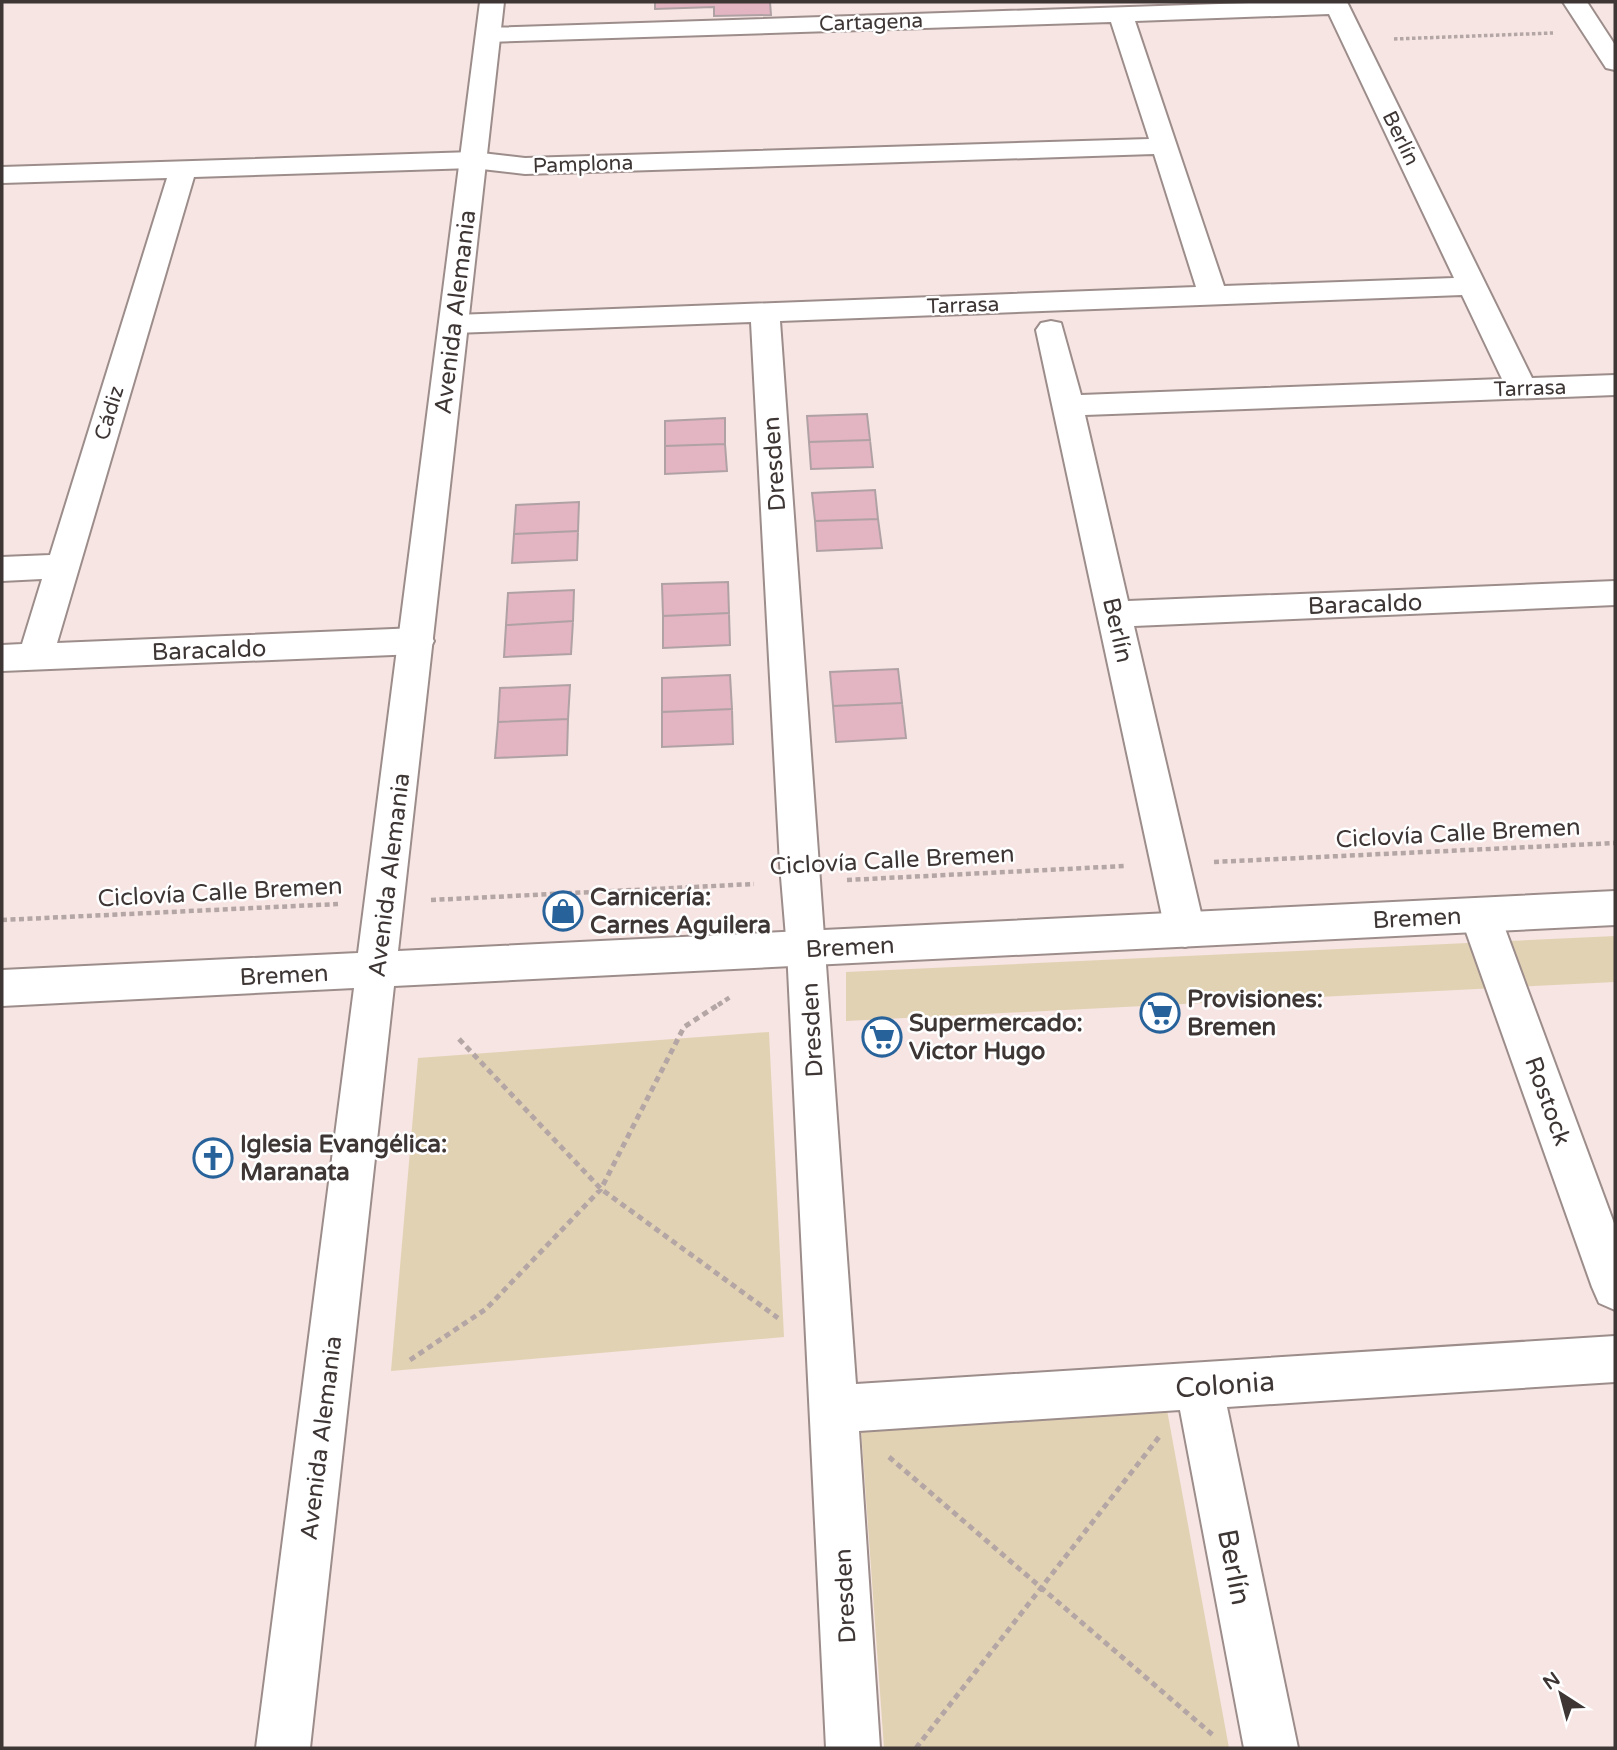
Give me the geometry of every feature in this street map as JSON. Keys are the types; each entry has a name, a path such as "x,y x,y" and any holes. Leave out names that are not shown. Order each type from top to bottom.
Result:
{"street":[{"name":"Avenida Alemania","path":"283,1748 492,2"},
{"path":"1575,2 1615,63"},
{"name":"Cartagena","path":"488,35 1121,14 1337,4"},
{"name":"Berlín","path":"1337,4 1522,389"},
{"path":"1121,14 1213,296"},
{"name":"Pamplona","path":"2,175 473,160 525,166 1164,146"},
{"name":"Cádiz","path":"18,658 62,566 183,170"},
{"name":"Tarrasa","path":"454,324 1472,286"},
{"name":"Dresden","path":"765,312 800,882 807,949 853,1748"},
{"name":"Berlín","path":"1051,330 1185,930"},
{"name":"Tarrasa","path":"1068,406 1615,385"},
{"path":"2,569 62,566"},
{"name":"Baracaldo","path":"1115,614 1615,593"},
{"name":"Baracaldo","path":"18,658 417,641"},
{"name":"Bremen","path":"2,988 1615,908"},
{"name":"Rostock","path":"1480,915 1615,1287"},
{"name":"Colonia","path":"834,1409 1615,1359"},
{"name":"Berlín","path":"1199,1386 1271,1748"}],"path":[{"path":"1354,41 1565,33"},
{"name":"Ciclovía Calle Bremen","path":"2,920 1615,843"},
{"path":"410,1360 486,1309 601,1188 684,1027 740,992"},
{"path":"459,1039 601,1188 830,1357"},
{"path":"916,1748 1199,1386"},
{"path":"834,1409 1218,1739"}],"shaded area":[{"path":"1615,936 1615,982 846,1021 846,972"},
{"path":"769,1032 784,1337 391,1371 418,1058"},
{"path":"1167,1410 1229,1748 884,1748 861,1429"}],"building":[{"path":"655,2 770,2 771,15 714,16 714,7 655,9"},
{"path":"867,414 870,440 809,442 807,416"},
{"path":"725,418 725,444 665,446 665,421"},
{"path":"870,440 873,467 811,469 809,442"},
{"path":"725,444 727,471 665,474 665,446"},
{"path":"875,490 878,519 815,521 812,493"},
{"path":"579,502 578,531 514,534 516,505"},
{"path":"878,519 882,548 817,551 815,521"},
{"path":"578,531 577,560 512,563 514,534"},
{"path":"728,582 729,613 663,616 662,584"},
{"path":"574,590 573,621 506,625 508,593"},
{"path":"729,613 730,645 663,648 663,616"},
{"path":"573,621 571,654 504,657 506,625"},
{"path":"898,669 902,703 833,706 830,672"},
{"path":"730,675 732,709 662,712 662,678"},
{"path":"570,685 568,719 498,722 500,688"},
{"path":"902,703 906,738 836,742 833,706"},
{"path":"732,709 733,744 662,747 662,712"},
{"path":"568,719 567,755 495,758 498,722"}],"place":[{"name":"Carnicería: Carnes Aguilera","path":"563,911"},
{"name":"Provisiones: Bremen","path":"1160,1013"},
{"name":"Supermercado: Victor Hugo","path":"882,1037"},
{"name":"Iglesia Evangélica: Maranata","path":"213,1158"}]}
